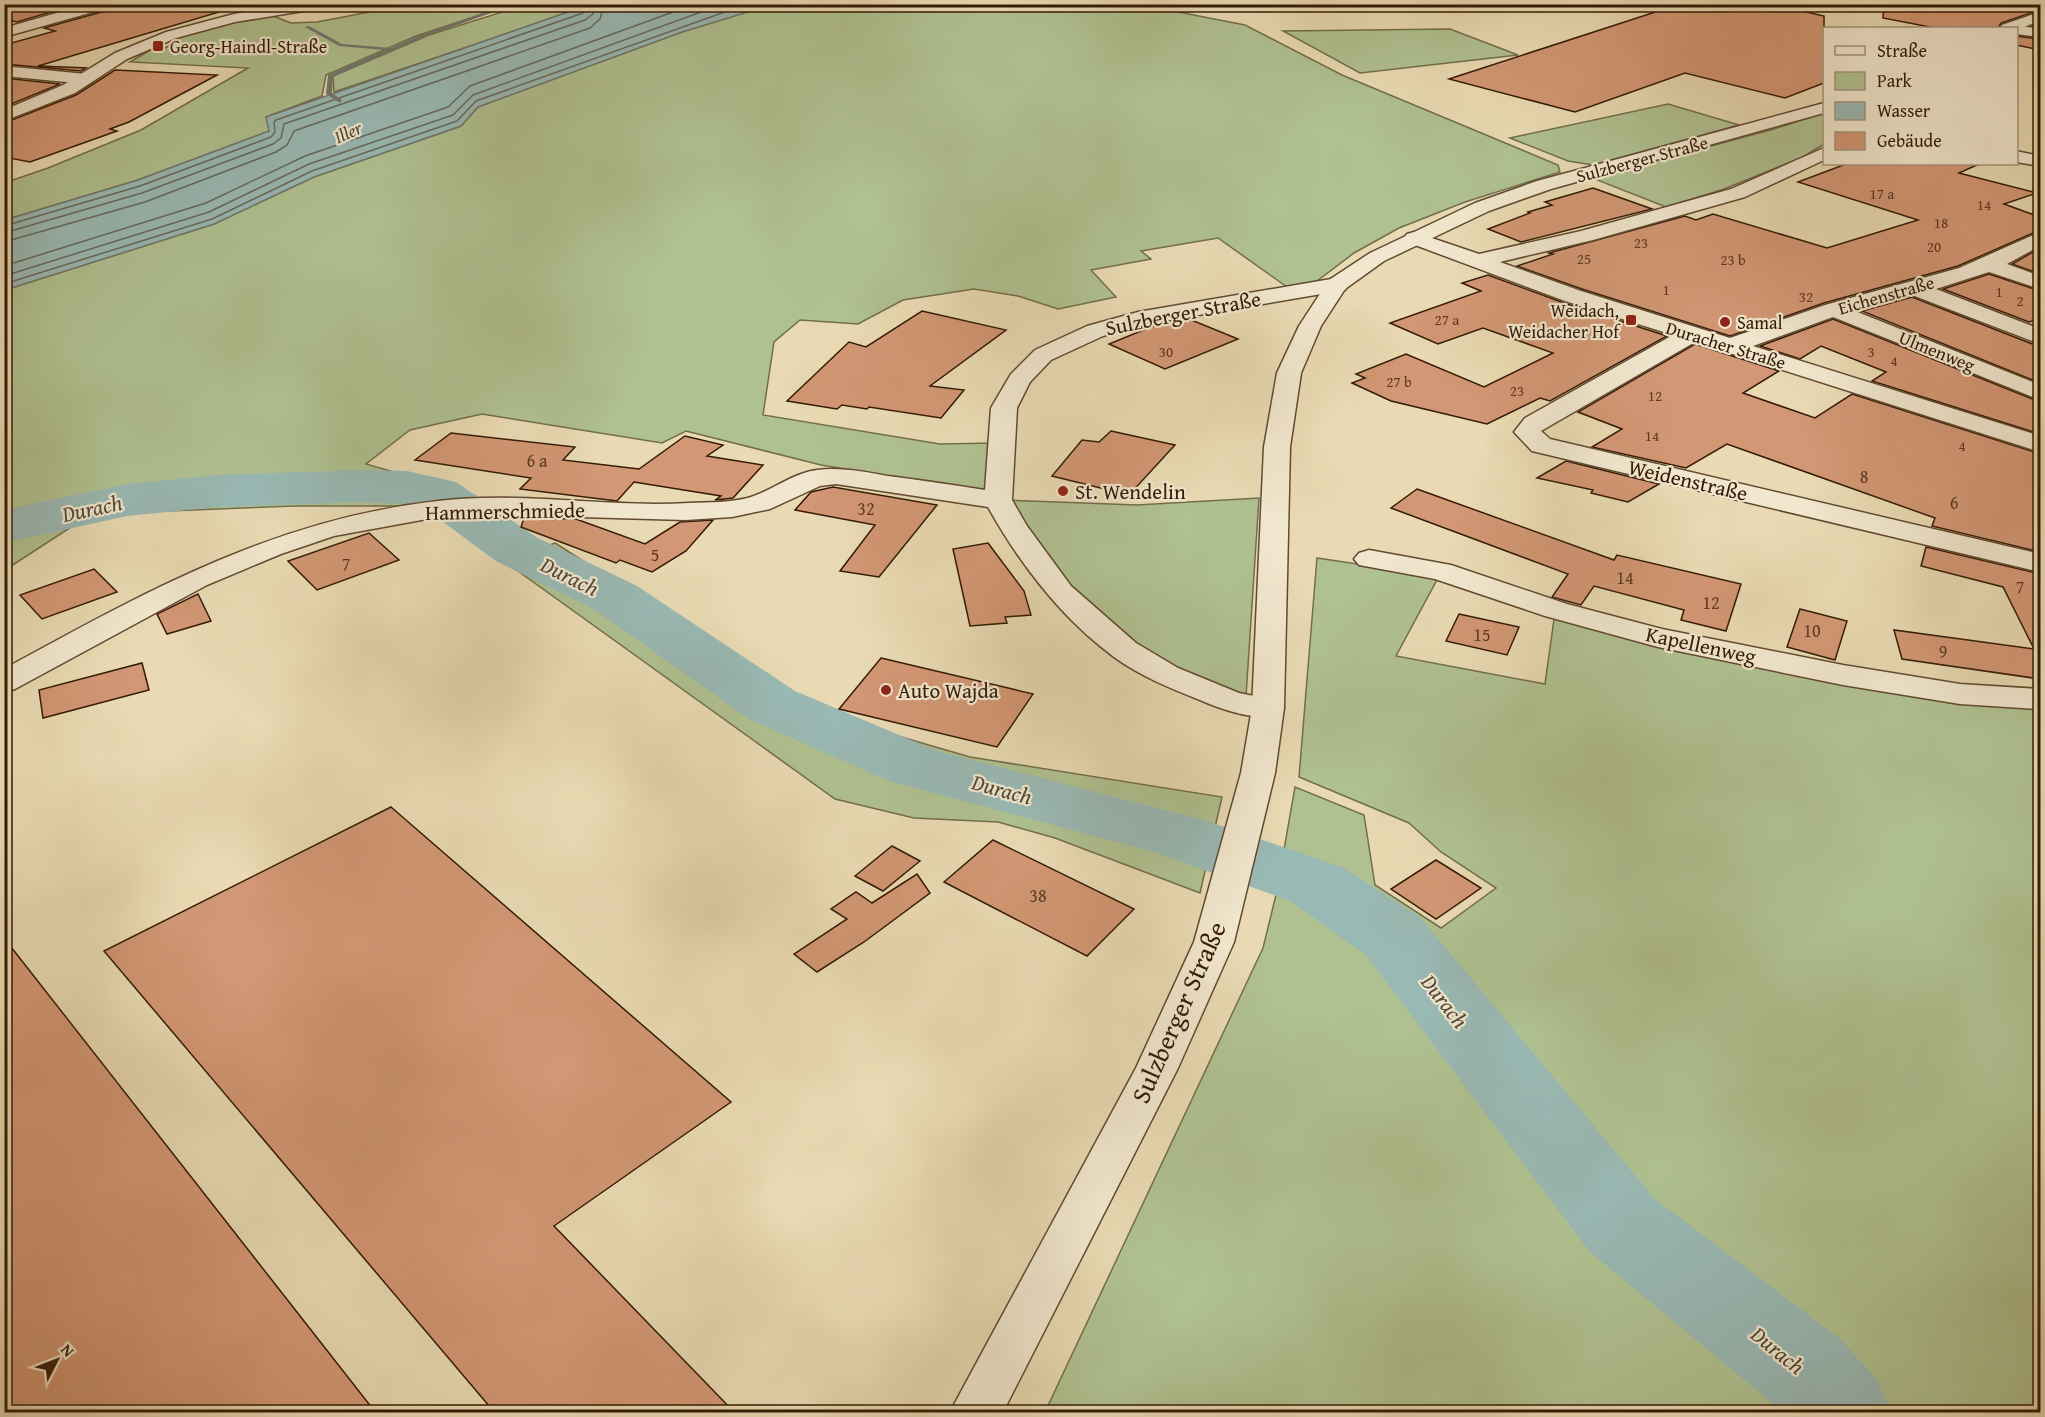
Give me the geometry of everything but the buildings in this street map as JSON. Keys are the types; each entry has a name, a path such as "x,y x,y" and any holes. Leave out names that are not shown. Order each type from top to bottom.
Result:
{"street":[{"path":"4,33 106,4"},
{"path":"232,4 265,12"},
{"path":"4,116 69,89 121,56 171,35 204,25 265,12 322,4"},
{"path":"2014,27 2040,16"},
{"path":"2018,29 2040,33"},
{"path":"4,71 86,79"},
{"name":"Sulzberger Straße","path":"976,1413 1157,1068 1214,942 1258,773 1268,708 1277,447 1289,373 1310,326 1337,285 1377,257 1482,207 1544,185 1823,110"},
{"path":"1478,261 1586,236 1738,193 1779,176 1823,154"},
{"path":"2018,156 2040,161"},
{"name":"Duracher Straße","path":"1414,238 1573,296 2040,444"},
{"name":"Eichenstraße","path":"1730,346 1834,310 1987,264 2038,242"},
{"path":"1987,264 2040,283"},
{"name":"Sulzberger Straße","path":"998,500 1004,408 1020,379 1043,355 1095,331 1138,319 1337,285"},
{"path":"1913,288 2040,337"},
{"name":"Ulmenweg","path":"1834,310 2040,393"},
{"name":"Weidenstraße","path":"1692,334 1534,423 1527,432 1541,445 2040,563"},
{"name":"Hammerschmiede","path":"4,682 197,579 271,548 328,530 438,509 508,507 709,512 760,503 814,478 836,476 998,500"},
{"path":"998,500 1014,528 1060,592 1125,650 1167,675 1200,689 1231,700 1268,708"},
{"name":"Kapellenweg","path":"1369,559 1441,571 1556,610 1658,638 1843,675 1960,694 2040,699"}],"green space":[{"path":"771,4 1117,4 1163,9 1245,25 1342,75 1558,165 1560,172 1465,202 1399,228 1354,253 1317,281 1287,287 1218,238 1141,251 1151,259 1091,270 1116,297 1058,309 1018,296 974,289 903,300 858,324 800,320 774,342 763,415 940,444 994,443 989,493 821,465 686,431 662,443 482,414 410,430 366,464 476,496 399,506 295,506 91,514 5,570 5,290 214,224 314,177 461,126 478,107 682,32"},
{"path":"406,5 510,5 416,36 326,75 322,96 266,117 270,131 138,180 5,220 4,183 48,168 141,130 248,68 130,62 152,49 161,50 177,42 166,40 206,26 273,16 291,23 317,22"},
{"path":"524,5 591,5 334,92 333,76 429,35"},
{"path":"1450,29 1518,55 1360,73 1283,31"},
{"path":"1668,104 1739,125 1593,165 1568,161 1510,138"},
{"path":"1821,114 1823,115 1823,145 1803,157 1724,189 1666,207 1592,178"},
{"path":"1259,498 1246,696 1206,685 1135,647 1066,590 1005,500 1137,505"},
{"path":"555,543 822,714 970,757 1222,797 1200,893 1055,838 998,822 914,818 835,799 504,561"},
{"path":"1317,558 1439,576 1396,656 1545,684 1555,612 1962,698 2040,702 2040,1412 1045,1412 1263,948 1276,895 1295,787 1364,815 1375,885 1441,928 1496,888 1441,852 1409,823 1299,777"}],"water":[{"name":"Iller","path":"591,4 771,5 682,32 478,107 461,126 314,177 214,224 5,290 5,220 138,180 269,131 266,117"}],"waterway":[{"path":"340,101 329,94 330,76 422,36 514,4"},
{"path":"307,27 341,45 390,49"},
{"name":"Durach","path":"4,527 127,500 218,491 362,486 407,487 437,493 516,549 616,598 772,705 913,766 1179,836 1316,884 1393,936 1622,1225 1805,1370 1841,1412"}],"place":[{"name":"Georg-Haindl-Straße","path":"158,46"},
{"name":"Weidach, Weidacher Hof","path":"1631,320"},
{"name":"Samal","path":"1725,322"},
{"name":"St. Wendelin","path":"1063,491"},
{"name":"Auto Wajda","path":"886,690"}]}
